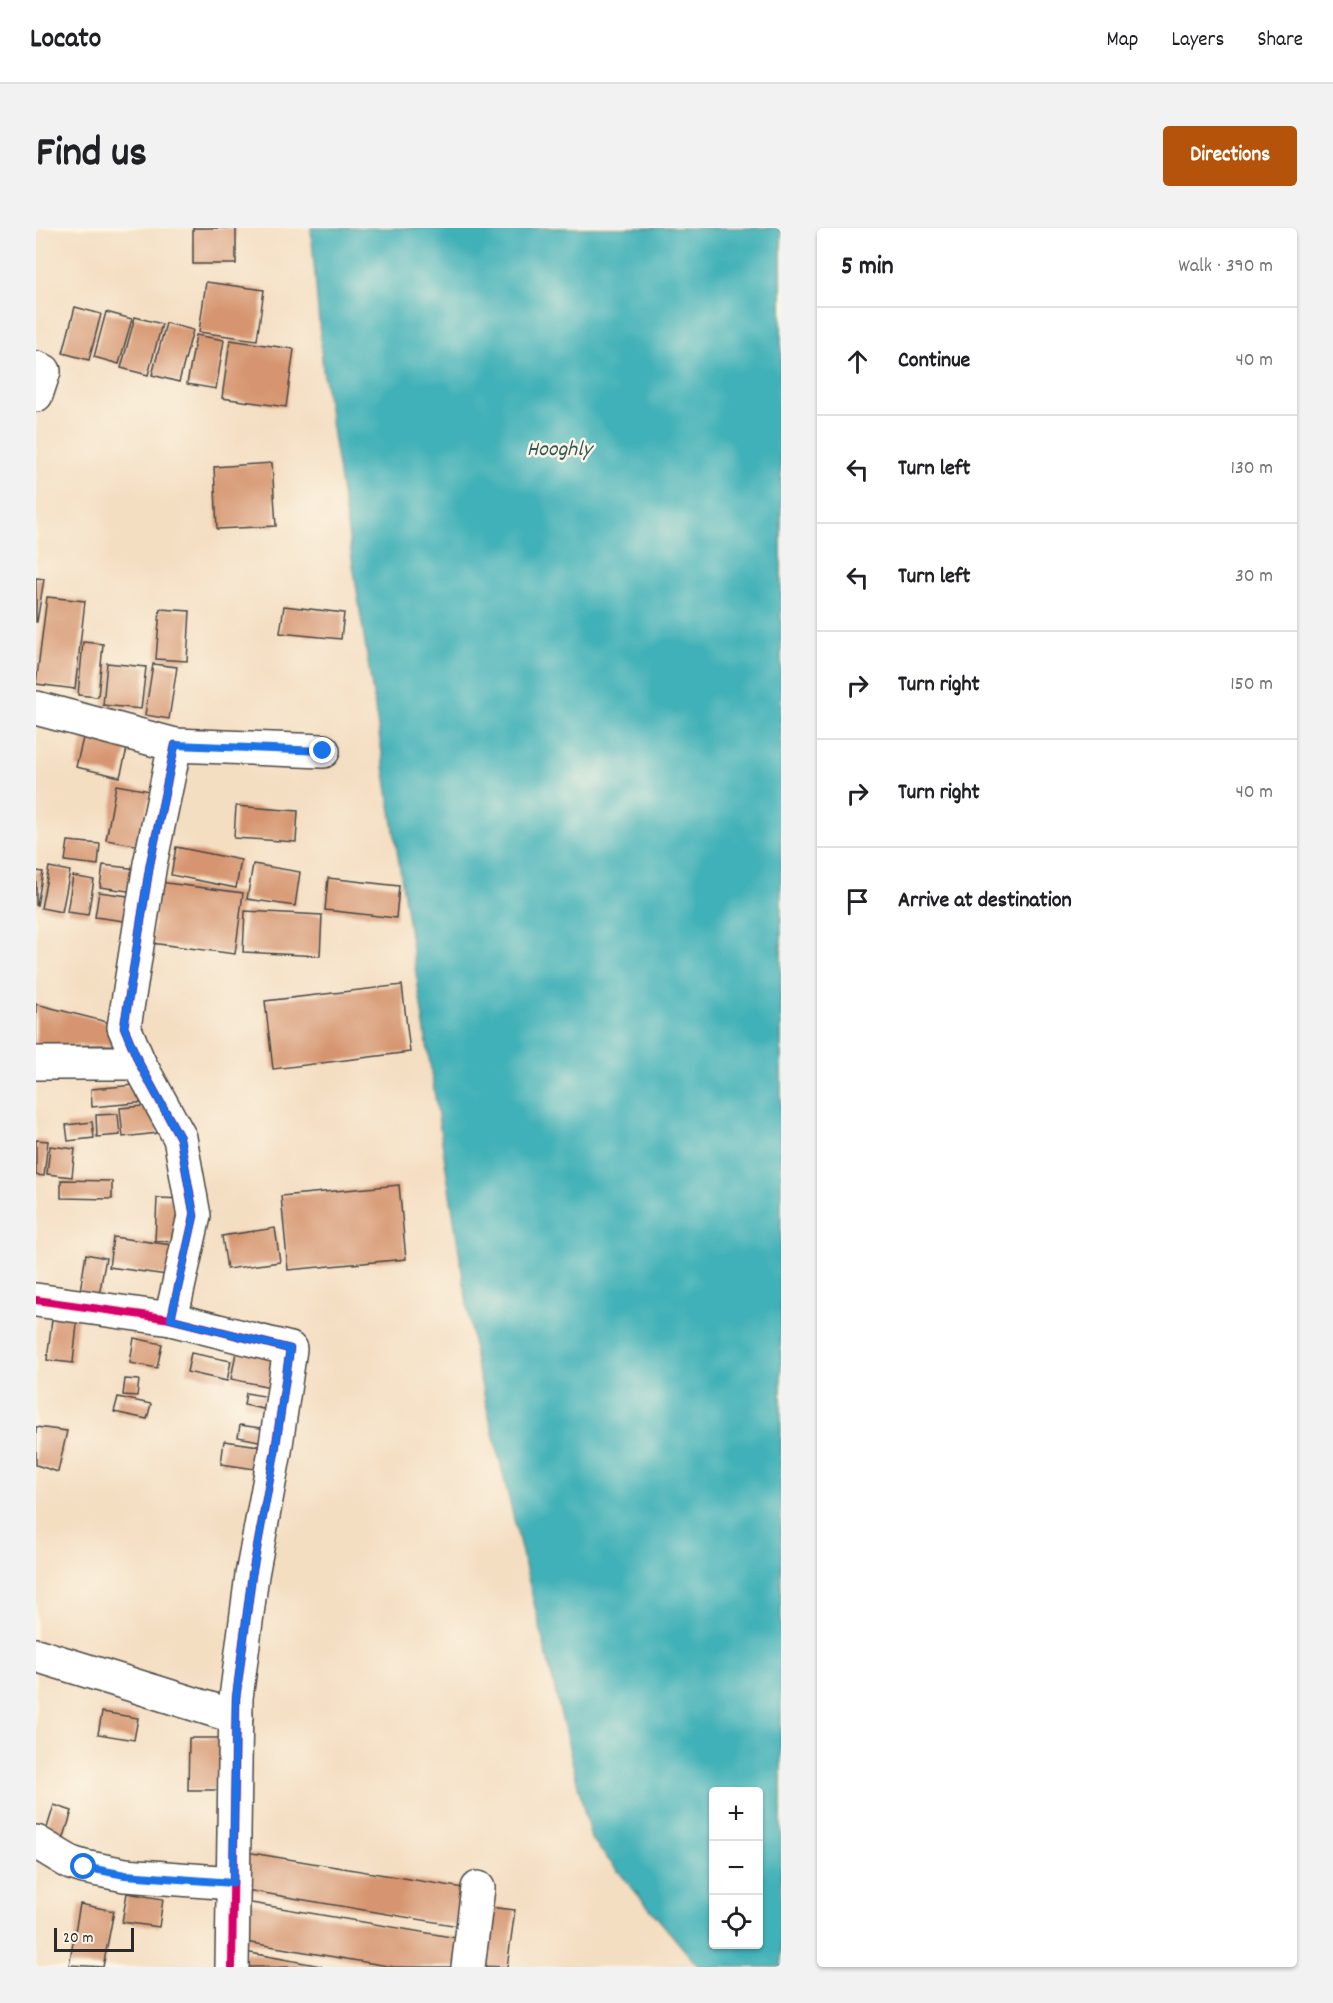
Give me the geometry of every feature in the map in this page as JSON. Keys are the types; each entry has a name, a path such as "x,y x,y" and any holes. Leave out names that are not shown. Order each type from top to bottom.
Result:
{"street":[{"path":"36,368 44,371 36,395"},
{"path":"36,708 175,745 323,751"},
{"path":"171,1319 194,1216 180,1138 139,1063 124,1027 150,864 175,745"},
{"path":"36,1063 139,1063"},
{"path":"36,1300 171,1319 290,1349 275,1452 252,1575 236,1698 232,1967"},
{"path":"36,1654 236,1717"},
{"path":"36,1842 71,1863 84,1867 125,1875 233,1883"},
{"path":"468,1967 478,1888"}],"water":[{"name":"Hooghly","path":"311,228 781,228 781,1967 699,1967 591,1839 476,1362 323,370"}],"building":[{"path":"193,228 236,228 236,264 193,264"},
{"path":"206,282 264,290 257,340 199,332"},
{"path":"75,307 101,314 89,360 63,353"},
{"path":"106,312 132,319 119,364 94,357"},
{"path":"135,317 162,324 148,375 121,368"},
{"path":"166,323 193,330 179,382 152,375"},
{"path":"196,335 224,340 216,389 187,384"},
{"path":"230,340 294,349 286,407 222,398"},
{"path":"272,463 276,526 217,529 214,467"},
{"path":"36,578 44,579 37,622 36,622"},
{"path":"47,597 85,601 75,689 36,684"},
{"path":"284,606 344,613 341,639 280,633"},
{"path":"160,609 190,611 187,661 156,659"},
{"path":"83,642 103,644 98,697 78,695"},
{"path":"107,663 146,667 141,709 103,705"},
{"path":"153,664 177,667 169,719 145,715"},
{"path":"84,734 128,745 120,777 76,767"},
{"path":"116,785 150,791 140,846 106,840"},
{"path":"236,806 298,811 296,842 234,838"},
{"path":"68,841 100,844 98,865 65,861"},
{"path":"176,847 241,860 236,888 171,875"},
{"path":"253,864 300,872 295,906 247,899"},
{"path":"103,865 138,869 135,892 100,887"},
{"path":"49,867 70,871 62,912 41,908"},
{"path":"36,871 43,872 37,906 36,905"},
{"path":"73,876 94,880 88,915 67,912"},
{"path":"328,878 399,886 396,918 325,910"},
{"path":"159,882 243,893 235,954 151,943"},
{"path":"99,892 135,897 131,922 95,917"},
{"path":"245,911 322,915 320,956 243,952"},
{"path":"402,985 410,1052 273,1069 265,1001"},
{"path":"36,1004 115,1024 117,1045 36,1046"},
{"path":"146,1084 147,1102 92,1107 91,1089"},
{"path":"155,1105 158,1133 123,1137 120,1108"},
{"path":"118,1114 120,1135 97,1137 96,1115"},
{"path":"92,1122 94,1138 68,1141 66,1125"},
{"path":"36,1140 48,1141 44,1176 36,1175"},
{"path":"50,1146 75,1149 72,1177 47,1174"},
{"path":"61,1180 112,1181 112,1199 61,1198"},
{"path":"399,1185 406,1259 288,1270 281,1196"},
{"path":"157,1198 186,1199 184,1242 155,1241"},
{"path":"275,1228 280,1262 227,1269 222,1236"},
{"path":"113,1237 179,1246 174,1276 109,1267"},
{"path":"86,1254 106,1258 99,1295 80,1291"},
{"path":"53,1311 78,1314 73,1363 47,1360"},
{"path":"134,1338 162,1344 157,1368 130,1363"},
{"path":"237,1347 282,1356 276,1388 231,1379"},
{"path":"191,1353 231,1361 227,1381 187,1372"},
{"path":"125,1379 139,1380 137,1396 123,1395"},
{"path":"246,1393 270,1397 268,1410 244,1405"},
{"path":"118,1397 151,1404 147,1419 114,1412"},
{"path":"240,1425 266,1429 264,1442 238,1437"},
{"path":"36,1427 67,1431 58,1472 36,1465"},
{"path":"224,1441 259,1446 255,1469 221,1464"},
{"path":"102,1712 138,1718 134,1740 98,1734"},
{"path":"189,1738 226,1738 226,1790 188,1790"},
{"path":"54,1805 72,1811 60,1850 42,1844"},
{"path":"246,1852 470,1889 464,1927 240,1889"},
{"path":"127,1893 163,1899 159,1927 122,1922"},
{"path":"245,1902 463,1939 459,1967 394,1967 239,1941"},
{"path":"80,1904 114,1911 103,1967 69,1965"},
{"path":"488,1907 515,1910 507,1967 480,1966"},
{"path":"245,1952 321,1966 321,1967 242,1967"}],"cycle path":[{"path":"171,1319 194,1216 180,1138 139,1063 124,1027 150,864 175,745"},
{"path":"36,1300 171,1319 290,1349 275,1451 252,1575 236,1698 232,1967"}],"route":[{"path":"84,1867 125,1875 233,1883 236,1698 252,1575 275,1452 290,1349 171,1319 194,1216 180,1138 139,1063 124,1027 150,864 175,745 323,751"}]}
